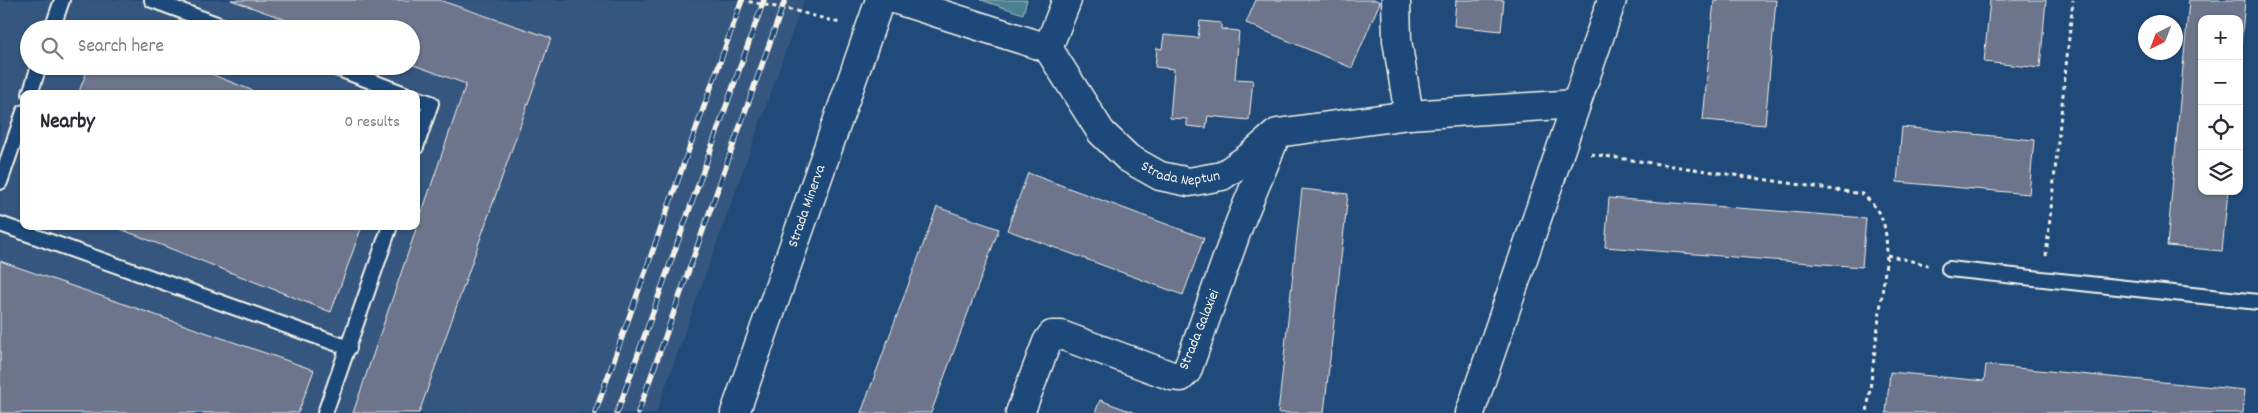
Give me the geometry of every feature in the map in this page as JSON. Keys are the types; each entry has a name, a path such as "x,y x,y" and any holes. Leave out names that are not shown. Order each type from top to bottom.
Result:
{"street":[{"name":"Strada Minerva","path":"735,413 880,0"},
{"path":"897,0 1048,48 1067,0"},
{"path":"1396,0 1397,40 1409,115"},
{"path":"1470,413 1612,0"},
{"name":"Strada Neptun","path":"1048,48 1101,132 1128,158 1160,176 1189,182 1222,176 1248,158 1277,133"},
{"path":"1277,133 1409,115 1576,104"},
{"name":"Strada Galaxiei","path":"1020,413 1047,342 1052,335 1061,335 1172,376 1181,377 1187,371 1240,222 1277,133"}],"lane":[{"path":"55,20 62,0"},
{"path":"152,0 206,20"},
{"path":"31,90 36,75"},
{"path":"355,75 394,90"},
{"path":"420,100 431,104 420,136"},
{"path":"0,182 20,124"},
{"path":"0,224 349,348"},
{"path":"326,413 389,230"},
{"path":"1949,269 2258,302"}],"path":[{"path":"740,0 796,11 869,32"},
{"path":"2043,279 2073,0"},
{"path":"1560,150 1863,194 1878,209 1886,230 1887,255 1867,413"},
{"path":"1887,255 1949,269"}],"shaded area":[{"path":"0,0 804,0 656,413 0,413"}],"green space":[{"path":"981,0 1027,0 1023,14"}],"building":[{"path":"231,0 439,0 551,38 419,413 353,413 416,230 420,230 420,218 466,84 420,67 420,20 287,20"},
{"path":"1256,0 1376,0 1380,2 1352,68 1246,23"},
{"path":"1456,0 1504,0 1501,31 1454,26"},
{"path":"1714,0 1776,0 1765,125 1703,120"},
{"path":"1990,0 2046,0 2040,68 1984,62"},
{"path":"2189,0 2245,0 2243,22 2243,15 2198,15 2198,195 2228,195 2222,251 2167,246"},
{"path":"1200,21 1221,23 1221,29 1239,31 1235,79 1253,80 1249,120 1208,116 1206,128 1187,126 1187,119 1170,118 1174,69 1155,67 1157,48 1162,49 1164,35 1198,38"},
{"path":"85,75 214,75 251,90 80,90"},
{"path":"1902,127 2034,140 2029,194 1897,182"},
{"path":"1028,173 1204,238 1183,295 1007,230"},
{"path":"1302,189 1348,194 1324,413 1278,413"},
{"path":"1609,198 1866,218 1862,267 1605,247"},
{"path":"937,207 999,229 931,413 861,413"},
{"path":"123,230 361,230 331,312"},
{"path":"0,261 314,370 298,413 0,413"},
{"path":"1986,365 2245,390 2243,413 1886,413 1890,372 1984,381"},
{"path":"1100,400 1135,413 1095,413"}],"railway":[{"path":"595,413 742,0"},
{"path":"617,413 764,0"},
{"path":"638,413 785,0"}]}
